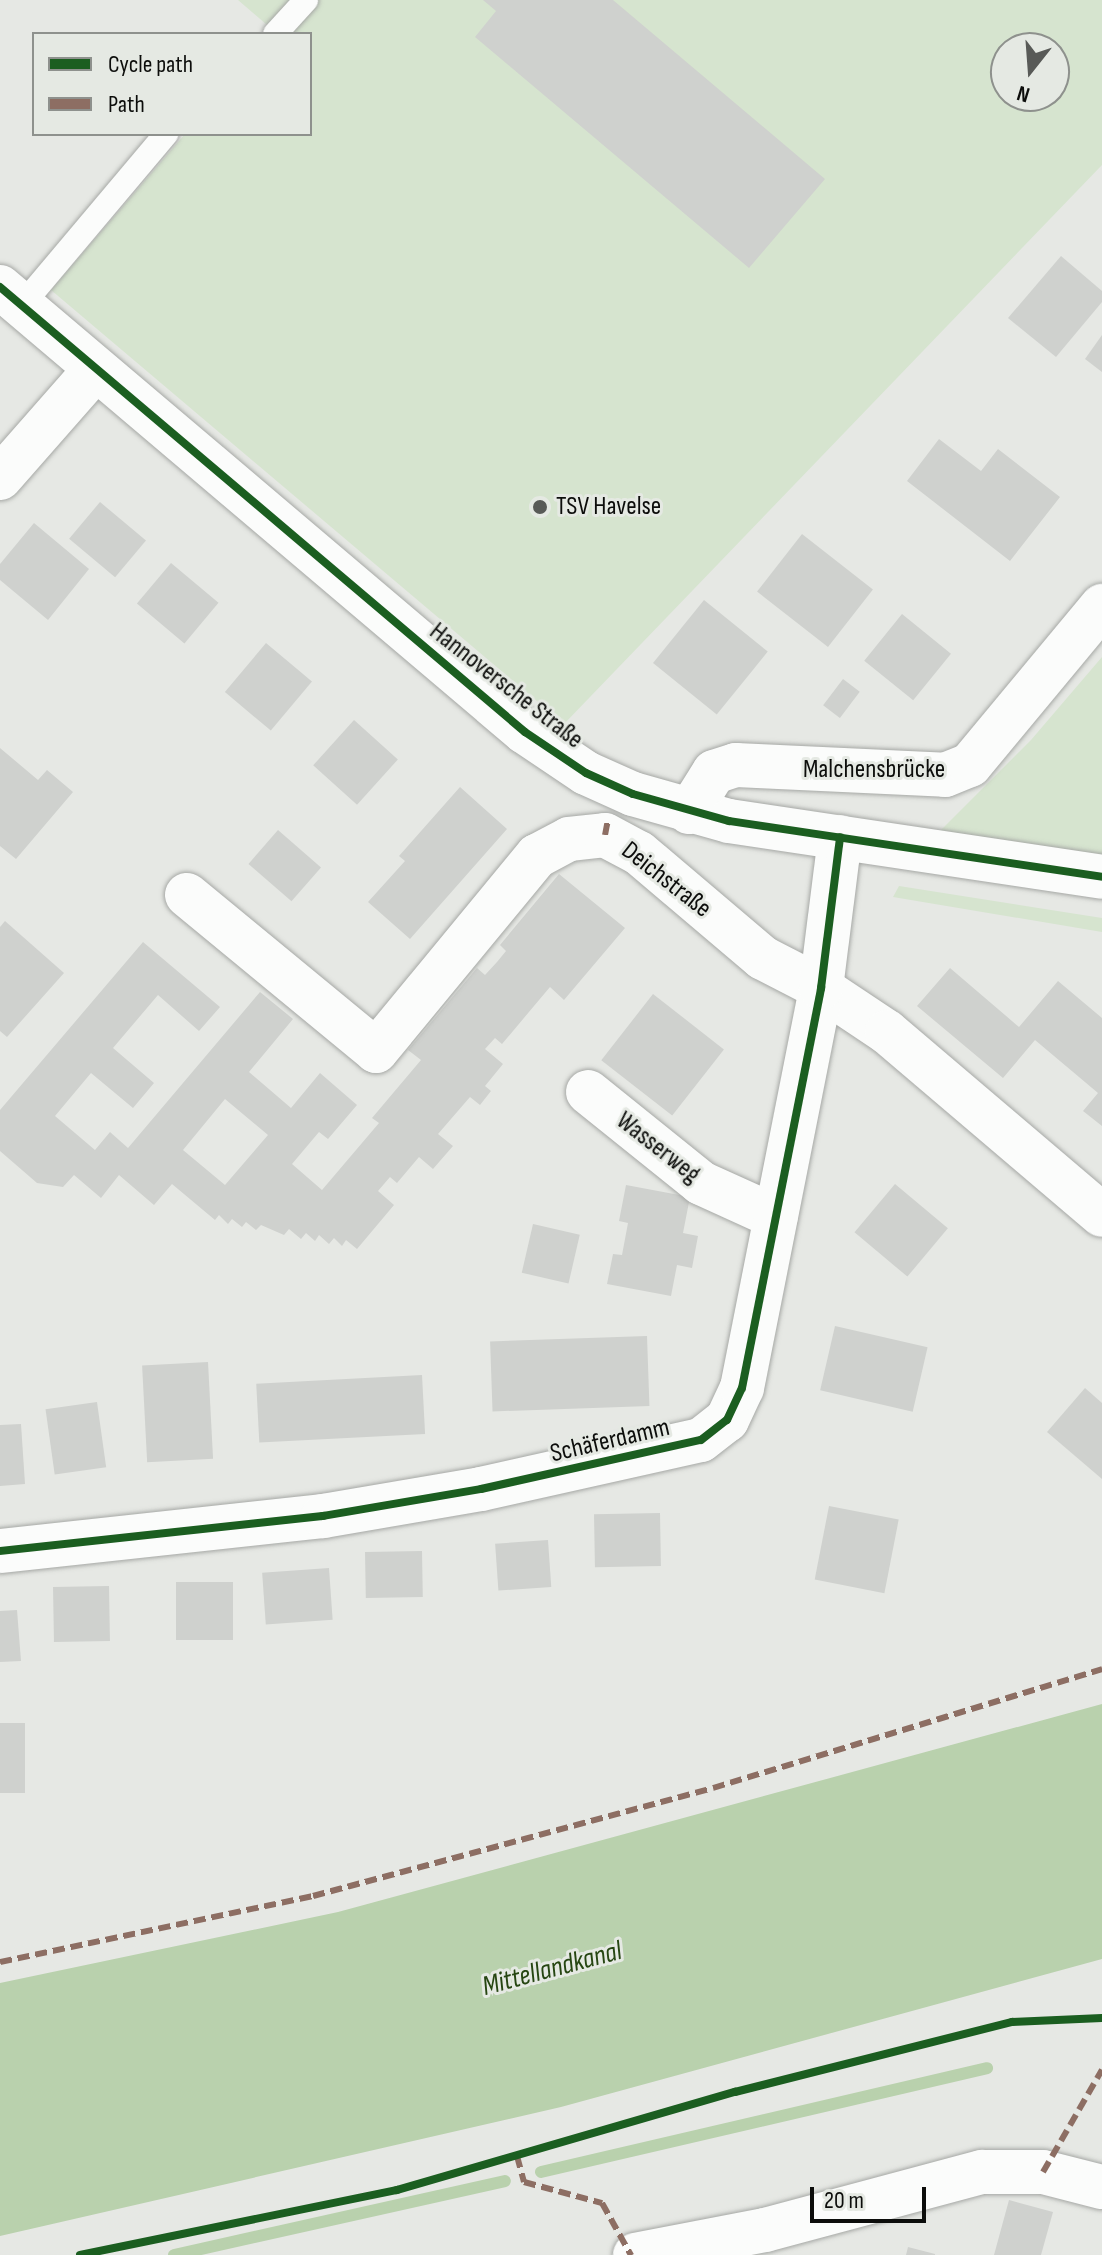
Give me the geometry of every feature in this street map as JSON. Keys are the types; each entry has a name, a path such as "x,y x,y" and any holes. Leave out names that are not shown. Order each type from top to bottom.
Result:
{"street":[{"name":"Hannoversche Straße","path":"11,296 525,732 586,773 689,812 1102,877"},
{"path":"0,478 95,370"},
{"name":"Malchensbrücke","path":"689,812 714,772 736,765 945,775 970,765 1102,606"},
{"name":"Deichstraße","path":"187,895 376,1051 537,856 569,839 605,835 639,853 763,958 821,988 887,1032 1102,1215"},
{"name":"Schäferdamm","path":"0,1551 323,1516 624,1461 701,1440 727,1420 742,1388 821,988 840,837"},
{"name":"Wasserweg","path":"588,1092 701,1183 776,1217"},
{"path":"635,2255 765,2230 982,2172 1043,2172 1102,2187"}],"lane":[{"path":"277,32 306,0"},
{"path":"11,296 164,136"}],"shaded area":[{"name":"TSV Havelse","path":"238,0 1102,0 1102,165 564,724 51,290 183,136 312,136 312,32 272,32 273,30"},
{"path":"1102,657 1102,857 939,832 1031,740"},
{"path":"899,886 1102,918 1102,932 893,897"}],"water":[{"name":"Mittellandkanal","path":"1102,1704 1102,1959 561,2107 0,2236 0,1983 338,1912"}],"building":[{"path":"483,0 613,0 825,179 749,268 475,37 496,11"},
{"path":"1061,256 1102,291 1102,302 1056,357 1008,318"},
{"path":"1102,335 1102,372 1085,359"},
{"path":"939,439 981,471 998,449 1060,497 1010,561 907,481"},
{"path":"100,502 146,541 115,577 69,539"},
{"path":"34,523 89,569 48,620 0,580 0,564"},
{"path":"802,534 873,589 828,647 757,592"},
{"path":"171,563 218,603 184,643 137,604"},
{"path":"704,600 768,652 717,715 653,663"},
{"path":"902,614 951,654 913,700 864,661"},
{"path":"266,643 312,682 271,731 225,692"},
{"path":"843,679 860,692 840,718 823,705"},
{"path":"354,720 398,759 357,805 313,765"},
{"path":"0,748 38,780 47,770 73,792 16,859 0,846"},
{"path":"460,787 507,829 410,939 368,902 405,861 399,856"},
{"path":"278,830 321,867 291,901 248,864"},
{"path":"559,874 625,928 564,1000 550,987 502,1044 495,1038 485,1049 503,1064 485,1086 491,1091 480,1105 470,1097 438,1134 453,1146 433,1169 419,1157 397,1183 390,1177 378,1191 394,1205 357,1249 346,1240 342,1246 334,1238 329,1244 319,1235 315,1241 306,1233 301,1239 289,1229 284,1235 261,1225 256,1230 246,1222 242,1227 232,1219 228,1224 219,1215 215,1220 172,1184 154,1205 119,1175 101,1198 74,1175 63,1187 37,1183 0,1151 0,1110 143,942 220,1007 199,1031 158,995 113,1048 154,1083 133,1108 91,1073 55,1116 95,1150 110,1132 128,1148 260,992 293,1019 249,1072 291,1108 320,1073 357,1105 328,1139 319,1132 292,1164 322,1190 379,1123 372,1118 421,1060 408,1050 477,968 485,975 497,962 506,951 500,945","holes":["225,1099 268,1135 225,1185 183,1150"]},
{"path":"5,921 64,973 7,1037 0,1031 0,927"},
{"path":"950,968 1019,1027 1058,981 1102,1018 1102,1126 1083,1111 1098,1093 1035,1040 1003,1078 917,1006"},
{"path":"653,994 724,1049 672,1116 601,1060"},
{"path":"895,1184 948,1228 907,1277 855,1232"},
{"path":"626,1185 690,1197 683,1233 698,1236 692,1268 677,1265 671,1296 607,1284 613,1254 622,1255 628,1223 619,1221"},
{"path":"533,1224 580,1235 569,1284 522,1273"},
{"path":"835,1326 928,1347 913,1412 820,1390"},
{"path":"647,1336 649,1406 493,1411 490,1341"},
{"path":"208,1362 213,1459 147,1462 142,1365"},
{"path":"422,1375 425,1434 259,1443 256,1384"},
{"path":"1085,1388 1102,1403 1102,1479 1047,1432"},
{"path":"97,1402 106,1467 55,1475 46,1409"},
{"path":"21,1424 25,1484 0,1486 0,1425"},
{"path":"829,1506 899,1520 884,1593 815,1580"},
{"path":"660,1513 661,1566 595,1567 594,1514"},
{"path":"548,1540 551,1587 498,1591 495,1544"},
{"path":"422,1551 423,1597 366,1598 365,1552"},
{"path":"329,1568 333,1620 266,1625 262,1573"},
{"path":"176,1582 233,1582 233,1640 176,1640"},
{"path":"109,1586 110,1641 54,1642 53,1587"},
{"path":"17,1610 21,1661 0,1662 0,1611"},
{"path":"0,1723 25,1723 25,1793 0,1793"},
{"path":"1009,2200 1053,2212 1041,2255 994,2255"},
{"path":"908,2247 935,2254 935,2255 906,2255"}],"waterway":[{"path":"541,2172 987,2068"},
{"path":"174,2255 505,2181"}],"marked path":[{"path":"605,835 608,820"},
{"path":"0,1962 313,1896 713,1788 1102,1669"},
{"path":"1043,2172 1102,2070"},
{"path":"517,2156 524,2182 602,2203 631,2255"}],"cycle path":[{"path":"0,287 525,732 586,773 633,794 729,821 1102,877"},
{"path":"0,1551 323,1516 481,1489 701,1440 727,1420 742,1388 821,988 840,837"},
{"path":"80,2255 397,2190 735,2092 1012,2022 1102,2018"}],"place":[{"name":"TSV Havelse","path":"540,507"}]}
